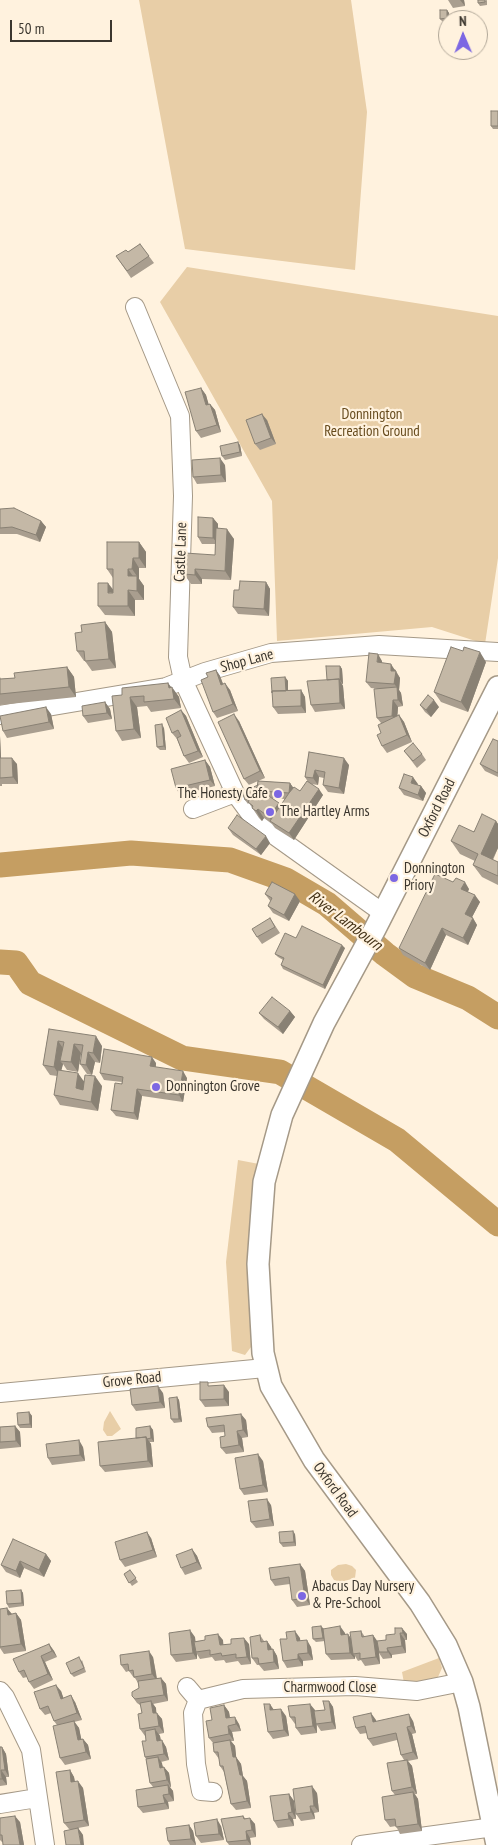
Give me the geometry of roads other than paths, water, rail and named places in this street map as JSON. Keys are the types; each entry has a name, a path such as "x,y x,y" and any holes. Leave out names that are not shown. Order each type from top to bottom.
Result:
{"main road":[{"name":"Oxford Road","path":"495,1836 492,1783 462,1682 436,1626 314,1460 284,1410 265,1368 259,1304 259,1227 264,1182 282,1115 302,1069 328,1015 375,929 498,687"}],"street":[{"name":"Castle Lane","path":"135,307 180,416 183,496 178,657 183,680 235,793 256,823 375,929"},
{"name":"Shop Lane","path":"0,715 166,687 271,653 379,644 498,652"},
{"path":"193,809 235,793"},
{"name":"Grove Road","path":"0,1393 265,1368"},
{"name":"Charmwood Close","path":"213,1792 201,1792 196,1764 193,1693 355,1686 417,1691 462,1682"},
{"path":"0,1691 31,1750 45,1845"},
{"path":"0,1804 37,1798"},
{"path":"361,1845 495,1836"}],"waterway":[{"name":"River Lambourn","path":"0,865 131,853 230,860 286,880 327,904 385,954 415,976 468,998 498,1017"},
{"path":"0,962 16,963 30,983 182,1058 280,1072 397,1140 498,1224"}],"place":[{"name":"The Honesty Cafe","path":"278,794"},
{"name":"The Hartley Arms","path":"270,812"},
{"name":"Donnington Priory","path":"394,878"},
{"name":"Donnington Grove","path":"156,1087"},
{"name":"Abacus Day Nursery & Pre-School","path":"302,1596"}],"park label":[{"name":"Donnington Recreation Ground","path":"372,424"}]}
